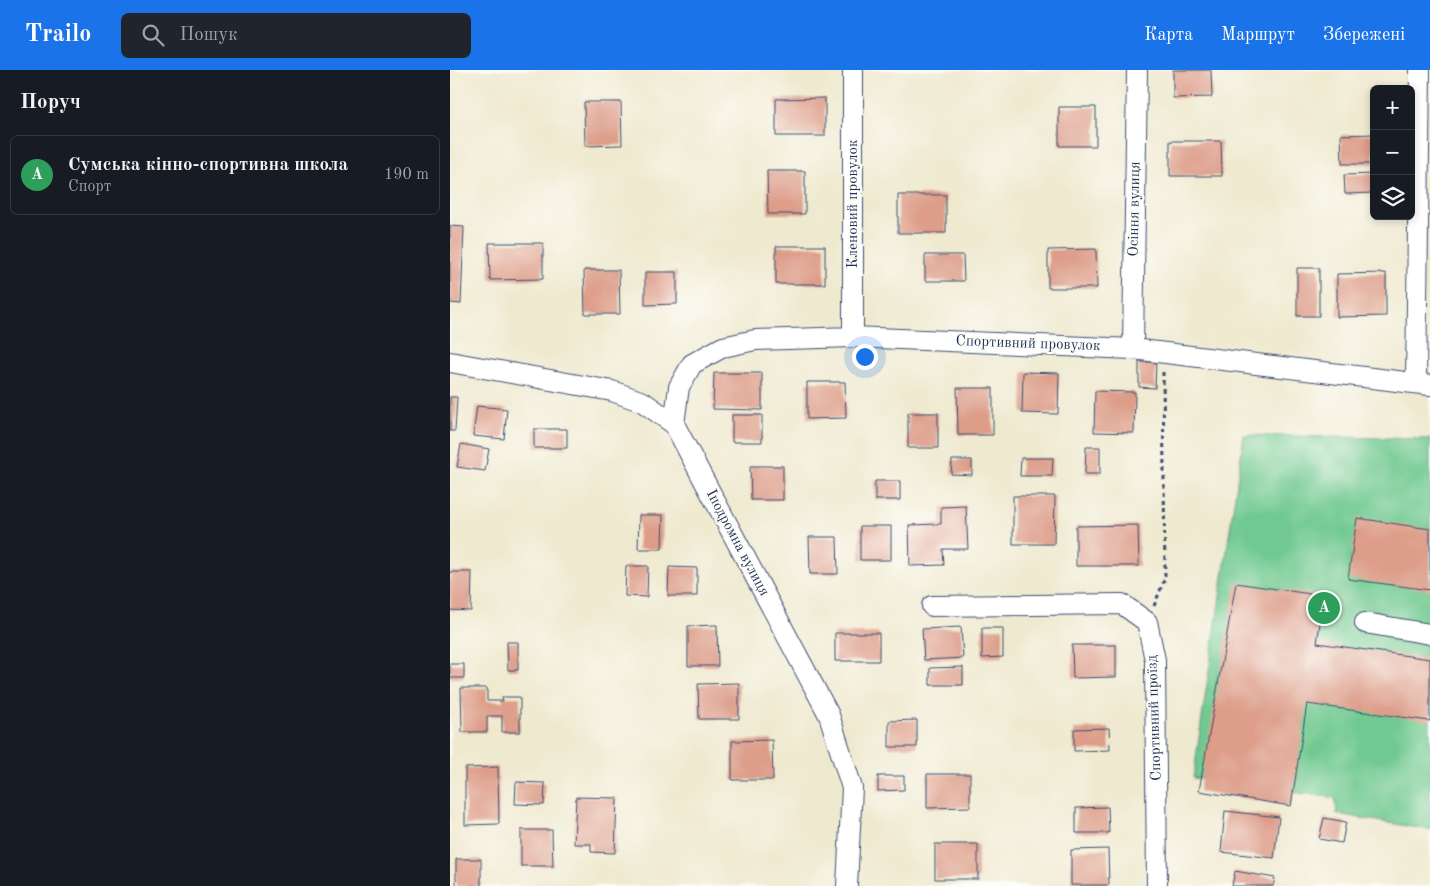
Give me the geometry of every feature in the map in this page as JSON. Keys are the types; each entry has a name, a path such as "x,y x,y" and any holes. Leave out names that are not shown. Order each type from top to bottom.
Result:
{"street":[{"name":"Кленовий провулок","path":"853,70 853,337"},
{"name":"Осіння вулиця","path":"1133,349 1137,70"},
{"path":"1420,70 1423,384"},
{"name":"Спортивний провулок","path":"674,424 679,387 692,364 723,347 754,340 853,337 1133,349 1423,384"},
{"name":"Іподромна вулиця","path":"450,362 612,392 643,402 674,424 829,715 852,788 847,886"},
{"path":"932,606 1122,604 1148,622"},
{"name":"Спортивний проїзд","path":"1148,622 1155,660 1157,886"},
{"path":"1365,623 1430,634"}],"path":[{"path":"1148,622 1165,578 1162,352"}],"green space":[{"path":"1244,435 1430,439 1430,830 1337,814 1335,798 1193,778"}],"building":[{"path":"1173,70 1211,70 1212,97 1173,98"},
{"path":"825,98 825,136 776,136 776,99"},
{"path":"584,102 621,102 622,145 585,146"},
{"path":"1059,107 1096,107 1096,146 1059,146"},
{"path":"1370,134 1370,164 1342,164 1341,135"},
{"path":"1170,141 1221,141 1222,176 1170,176"},
{"path":"767,171 805,171 805,214 768,214"},
{"path":"1370,174 1370,193 1345,194 1344,175"},
{"path":"898,195 946,195 946,233 898,233"},
{"path":"450,226 464,227 461,304 450,303"},
{"path":"489,243 543,243 543,279 490,280"},
{"path":"776,246 825,246 825,284 776,284"},
{"path":"1096,249 1097,288 1048,288 1048,250"},
{"path":"925,255 963,255 964,281 925,281"},
{"path":"1297,268 1319,268 1319,316 1297,316"},
{"path":"584,270 619,270 620,314 585,314"},
{"path":"645,272 677,272 677,304 645,305"},
{"path":"1386,273 1386,316 1337,317 1337,274"},
{"path":"1139,362 1156,362 1155,388 1139,387"},
{"path":"1023,372 1059,373 1058,414 1022,413"},
{"path":"714,373 762,373 762,410 713,409"},
{"path":"807,382 845,382 846,418 807,419"},
{"path":"957,388 993,388 993,435 958,435"},
{"path":"1095,391 1135,392 1134,433 1094,432"},
{"path":"450,397 457,397 455,431 450,431"},
{"path":"477,406 507,409 504,439 473,436"},
{"path":"908,413 938,413 938,448 908,448"},
{"path":"732,415 762,415 762,442 732,442"},
{"path":"534,429 567,429 567,448 534,448"},
{"path":"461,444 489,449 485,471 457,467"},
{"path":"1086,447 1100,447 1100,474 1085,474"},
{"path":"1021,458 1053,458 1052,476 1020,476"},
{"path":"952,460 972,460 972,475 951,474"},
{"path":"750,466 783,466 783,500 751,500"},
{"path":"875,481 900,481 900,500 875,500"},
{"path":"1013,496 1055,496 1054,544 1013,544"},
{"path":"966,506 968,549 943,549 944,565 910,566 909,525 941,524 941,507"},
{"path":"639,515 663,515 662,549 638,549"},
{"path":"1357,518 1430,529 1430,590 1348,579"},
{"path":"1138,525 1139,566 1076,566 1076,526"},
{"path":"860,526 891,526 891,560 860,560"},
{"path":"809,537 837,537 838,574 810,574"},
{"path":"626,566 648,566 647,597 625,596"},
{"path":"669,567 697,568 697,596 668,596"},
{"path":"450,572 472,572 471,611 450,610"},
{"path":"1236,583 1324,596 1317,643 1430,659 1430,721 1307,704 1291,806 1199,791"},
{"path":"717,625 718,666 688,666 688,626"},
{"path":"961,627 963,658 924,660 922,629"},
{"path":"982,628 1003,628 1003,657 982,658"},
{"path":"835,633 879,633 879,661 835,661"},
{"path":"507,642 518,642 518,670 508,670"},
{"path":"1072,645 1116,645 1116,677 1073,678"},
{"path":"450,664 464,664 464,678 450,678"},
{"path":"963,667 963,685 930,685 930,668"},
{"path":"739,683 739,719 699,719 698,684"},
{"path":"461,688 487,688 487,701 503,701 502,697 520,697 520,732 502,732 502,716 487,716 487,732 462,732"},
{"path":"917,720 917,747 889,747 889,721"},
{"path":"1109,728 1110,750 1074,751 1074,729"},
{"path":"772,740 773,780 732,780 732,741"},
{"path":"498,767 499,824 465,825 465,768"},
{"path":"927,774 970,774 970,807 927,808"},
{"path":"878,776 904,776 904,790 878,791"},
{"path":"516,782 545,783 544,805 515,804"},
{"path":"576,797 617,798 615,853 591,852 591,844 574,844"},
{"path":"1108,807 1109,833 1076,833 1076,808"},
{"path":"1225,811 1279,817 1274,858 1221,852"},
{"path":"1324,818 1346,822 1342,843 1319,839"},
{"path":"521,830 552,830 553,866 521,866"},
{"path":"935,844 978,844 978,879 935,879"},
{"path":"1108,849 1109,885 1071,885 1071,850"},
{"path":"456,859 481,859 481,886 456,886"},
{"path":"1235,871 1275,878 1273,886 1232,886"}],"place":[{"name":"Сумська кінно-спортивна школа","path":"1324,608"}]}
